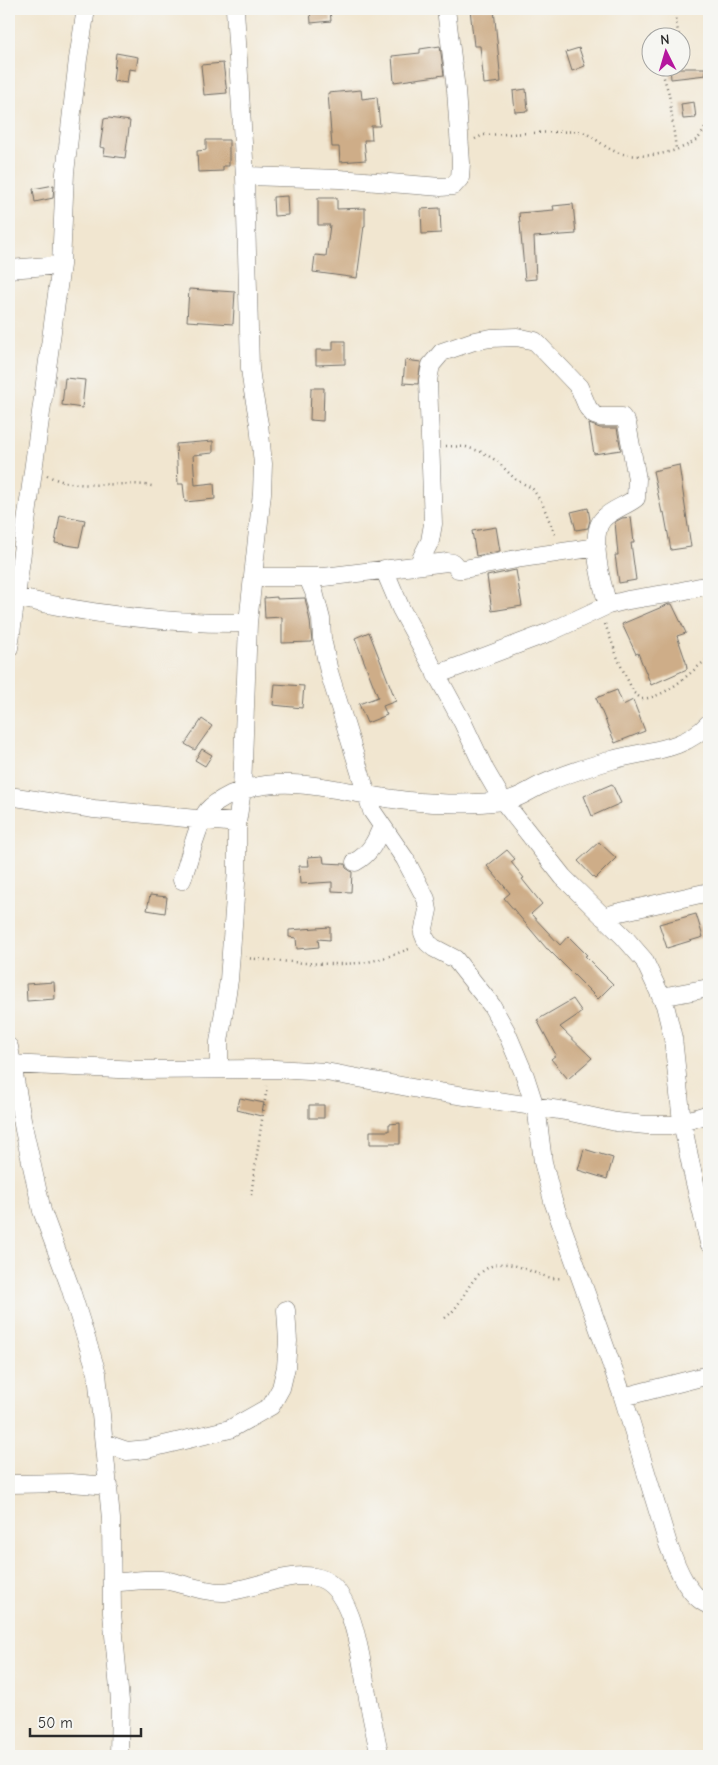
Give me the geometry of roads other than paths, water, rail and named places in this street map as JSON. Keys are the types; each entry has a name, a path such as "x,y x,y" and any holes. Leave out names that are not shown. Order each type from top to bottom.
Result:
{"street":[{"path":"9,648 61,265 65,173 78,59 86,9"},
{"path":"219,1070 219,1042 231,956 237,870 237,823 242,790 248,623 260,520 263,464 260,424 250,368 245,176 235,9"},
{"path":"245,176 339,179 451,187 456,184 461,174 460,146 456,90 446,9"},
{"path":"9,269 61,265"},
{"path":"418,565 430,541 433,524 428,373 431,365 439,354 460,345 491,338 517,337 535,340 579,387 591,411 600,417 622,417 627,424 638,479 636,498 629,504 609,513 602,520 598,528 597,548 604,607"},
{"path":"253,577 308,578 451,562 458,568 464,569 522,558 597,548"},
{"path":"384,569 401,609 503,801 563,877 624,936 644,960 670,1018 682,1122 690,1166 709,1243"},
{"path":"308,578 321,618 322,638 329,672 372,811 405,859 426,899 428,910 423,933 426,941 434,948 455,959 495,1011 511,1044 535,1106 548,1183 560,1224 623,1397 674,1561 692,1590 705,1603 709,1604"},
{"path":"436,675 543,635 604,607 628,600 709,585"},
{"path":"15,597 56,606 129,617 169,621 248,623"},
{"path":"182,880 206,811 213,804 242,790 268,785 300,784 329,787 392,799 426,802 503,801 513,799 540,785 581,770 623,757 654,752 675,746 696,736 709,724"},
{"path":"9,796 94,808 237,823"},
{"path":"355,862 365,856 374,845 382,826"},
{"path":"603,917 709,892"},
{"path":"661,997 709,988"},
{"path":"119,1756 120,1701 112,1620 109,1486 97,1373 69,1284 42,1211 10,1058 140,1070 269,1069 336,1073 418,1089 535,1106 630,1124 663,1126 709,1114"},
{"path":"104,1443 127,1451 147,1449 230,1428 270,1406 281,1388 286,1366 288,1340 286,1310"},
{"path":"623,1397 709,1375"},
{"path":"9,1484 71,1483 109,1486"},
{"path":"112,1583 140,1580 164,1581 224,1592 294,1577 316,1577 328,1583 340,1594 354,1628 380,1756"}]}
